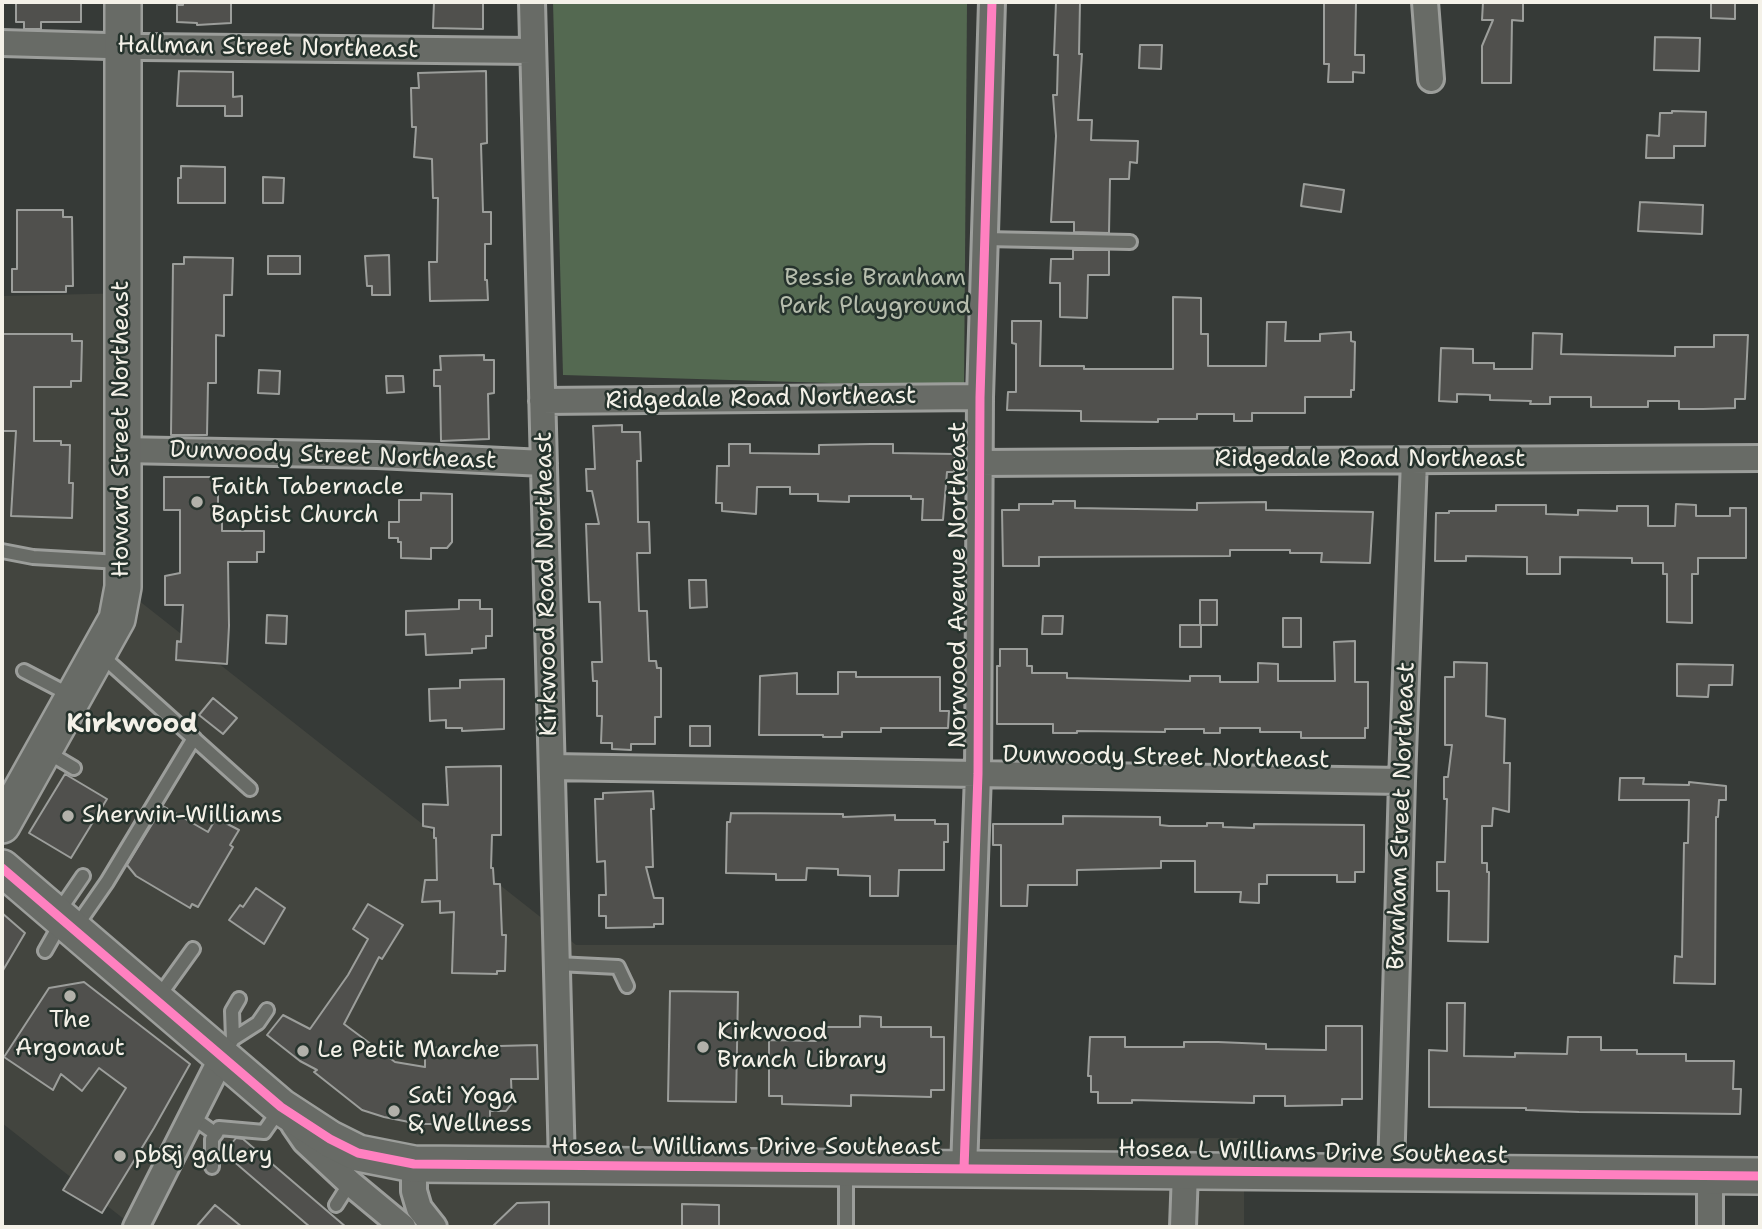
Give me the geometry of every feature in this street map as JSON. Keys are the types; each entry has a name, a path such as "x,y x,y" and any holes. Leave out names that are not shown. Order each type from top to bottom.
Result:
{"street":[{"name":"Howard Street Northeast","path":"2,825 117,619 123,587 123,2"},
{"name":"Kirkwood Road Northeast","path":"532,2 562,1166"},
{"name":"Norwood Avenue Northeast","path":"964,1169 978,774 980,397 992,2"},
{"path":"1426,2 1431,79"},
{"name":"Hallman Street Northeast","path":"2,43 533,51"},
{"name":"Ridgedale Road Northeast","path":"542,401 980,397"},
{"name":"Dunwoody Street Northeast","path":"122,450 386,456 544,463"},
{"name":"Ridgedale Road Northeast","path":"979,463 1760,457"},
{"name":"Branham Street Northeast","path":"1391,1173 1402,781 1415,460"},
{"name":"Dunwoody Street Northeast","path":"552,767 1402,781"},
{"name":"Hosea L Williams Drive Southeast","path":"2,868 157,999 228,1047 282,1107 330,1139 358,1153 414,1164 1760,1176"},
{"path":"136,1227 228,1047"},
{"path":"282,1107 305,1141 392,1224"},
{"path":"414,1164 414,1191 419,1208 435,1227"},
{"path":"1183,1227 1185,1171"},
{"path":"1710,1176 1710,1227"}],"lane":[{"path":"985,239 1130,242"},
{"path":"2,551 33,557 123,562"},
{"path":"99,653 250,789"},
{"path":"24,671 74,697"},
{"path":"45,950 65,921 107,882 194,738"},
{"path":"44,750 74,768"},
{"path":"65,921 83,876"},
{"path":"157,999 193,949"},
{"path":"557,964 618,967 626,986"},
{"path":"228,1047 232,1011 239,999"},
{"path":"228,1047 258,1023 267,1010"},
{"path":"212,1167 212,1139 219,1128 264,1132 282,1107"},
{"path":"192,1117 216,1134"},
{"path":"846,1168 846,1226"},
{"path":"336,1205 350,1183"}],"shaded area":[{"path":"131,293 133,596 576,945 978,945 972,1139 1244,1138 1244,1227 134,1227 2,1123 2,296"}],"green space":[{"name":"Bessie Branham Park Playground","path":"553,2 967,2 964,387 563,375"}],"building":[{"path":"81,2 81,22 41,22 41,29 24,29 24,22 16,22 16,3"},
{"path":"183,2 231,2 231,23 197,25 177,22 177,5 183,5"},
{"path":"434,2 483,2 483,29 433,28"},
{"path":"1056,2 1080,2 1079,54 1082,54 1078,120 1092,120 1091,140 1138,141 1137,163 1130,162 1129,179 1110,179 1109,233 1074,232 1074,222 1051,222 1056,136 1053,95 1057,95 1058,55 1054,55"},
{"path":"1324,2 1356,2 1355,55 1364,55 1364,73 1353,72 1353,82 1328,82 1329,64 1324,64"},
{"path":"1483,2 1523,2 1523,21 1512,20 1511,83 1482,83 1482,46 1493,20 1482,20"},
{"path":"1711,2 1735,2 1735,19 1711,18"},
{"path":"1655,37 1700,38 1699,71 1654,70"},
{"path":"1140,45 1162,45 1161,69 1139,68"},
{"path":"179,71 233,72 233,97 242,96 242,116 225,116 225,106 177,106"},
{"path":"486,71 487,143 481,144 483,212 491,212 491,244 485,244 488,300 430,301 429,262 437,262 438,198 433,198 432,159 414,157 416,127 412,127 411,88 419,88 418,73"},
{"path":"1706,112 1705,146 1674,146 1674,158 1646,158 1647,135 1659,136 1660,113"},
{"path":"181,166 225,167 225,203 178,203"},
{"path":"263,177 284,178 283,203 263,203"},
{"path":"1304,184 1344,190 1341,212 1301,206"},
{"path":"1640,202 1703,205 1702,234 1638,231"},
{"path":"17,210 63,210 63,217 72,217 73,286 66,286 66,292 12,292 12,269 17,269"},
{"path":"1073,250 1109,250 1109,275 1088,275 1087,318 1060,317 1060,283 1050,283 1051,259 1073,259"},
{"path":"389,255 390,295 372,295 372,286 367,286 365,256"},
{"path":"268,256 300,256 300,274 268,274"},
{"path":"184,257 233,258 232,295 224,295 224,336 216,335 216,383 208,383 207,435 171,435 173,264 184,264"},
{"path":"1173,297 1201,298 1201,334 1208,334 1208,366 1266,366 1267,322 1286,322 1285,341 1320,341 1320,334 1351,332 1351,341 1355,342 1354,390 1351,390 1351,397 1305,397 1305,413 1252,413 1252,421 1234,421 1234,414 1197,414 1197,419 1158,419 1158,422 1081,421 1081,411 1007,410 1008,392 1016,392 1016,344 1012,343 1012,321 1041,321 1040,366 1173,369"},
{"path":"1533,333 1562,334 1561,354 1675,356 1675,347 1714,347 1714,335 1748,335 1745,399 1735,399 1735,408 1703,409 1679,409 1679,401 1648,401 1648,407 1591,407 1591,397 1550,397 1550,404 1530,404 1531,401 1490,400 1490,395 1457,394 1457,402 1439,401 1441,348 1473,349 1473,363 1494,363 1494,369 1532,369"},
{"path":"2,334 72,334 72,341 82,341 81,381 71,381 71,387 34,387 34,441 61,441 61,445 70,445 72,518 11,516 16,431 2,431"},
{"path":"484,355 484,360 494,360 494,393 488,394 489,439 441,441 440,386 434,386 434,370 441,370 440,356"},
{"path":"259,370 280,371 279,394 258,393"},
{"path":"386,376 403,376 404,392 387,393"},
{"path":"622,425 622,432 640,432 641,461 637,461 638,522 649,522 650,553 637,553 639,611 647,611 649,661 656,661 657,668 661,668 661,717 655,717 655,744 631,744 631,750 612,749 612,743 601,743 602,716 597,716 597,681 593,681 592,662 602,662 600,602 589,602 586,524 599,524 592,491 587,491 586,469 595,469 593,426"},
{"path":"729,444 750,444 750,453 819,454 819,445 893,444 893,453 955,454 954,472 947,472 943,520 922,520 923,499 911,499 911,496 849,496 849,502 818,501 818,494 790,494 790,487 757,487 756,514 722,511 722,503 716,503 717,466 729,466"},
{"path":"164,477 218,477 218,521 222,521 222,531 264,531 264,552 257,552 257,562 228,562 227,664 176,660 177,641 181,642 183,605 165,605 165,576 180,573 180,510 164,510"},
{"path":"421,493 452,494 452,542 447,548 431,548 431,559 401,558 401,542 398,542 398,538 389,538 389,522 399,522 399,500 421,500"},
{"path":"1053,501 1075,501 1075,508 1197,510 1197,503 1266,502 1266,510 1373,512 1370,563 1321,562 1322,553 1290,553 1290,550 1230,550 1230,556 1039,557 1039,566 1003,566 1002,510 1019,510 1019,504 1053,504"},
{"path":"1676,504 1696,505 1696,516 1730,516 1730,508 1746,508 1746,558 1698,558 1698,574 1692,574 1692,623 1667,622 1667,574 1663,574 1663,563 1632,563 1632,558 1560,557 1560,574 1527,574 1527,557 1466,556 1466,561 1435,561 1436,513 1496,511 1496,505 1546,505 1546,514 1578,515 1578,510 1617,511 1617,506 1648,506 1648,526 1675,526"},
{"path":"689,580 706,580 707,607 690,608"},
{"path":"459,600 480,600 480,609 492,609 492,636 486,636 486,648 472,649 472,653 426,655 425,634 406,635 406,611 459,609"},
{"path":"1200,600 1217,600 1217,625 1200,625"},
{"path":"267,615 287,616 286,644 266,643"},
{"path":"1043,616 1063,616 1062,634 1042,634"},
{"path":"1283,618 1301,618 1301,647 1283,647"},
{"path":"1180,625 1201,625 1201,647 1180,647"},
{"path":"1355,641 1355,682 1368,682 1368,728 1365,728 1365,738 1301,738 1301,732 1260,732 1260,728 1220,728 1220,733 1204,733 1204,729 1165,729 1165,732 1053,733 1053,724 997,724 997,666 1000,666 1000,649 1027,649 1027,666 1032,666 1032,673 1067,673 1067,678 1190,681 1190,676 1220,676 1220,682 1258,682 1258,663 1278,664 1278,681 1335,681 1334,642"},
{"path":"1454,662 1487,663 1486,716 1505,719 1504,763 1510,763 1509,812 1493,808 1492,826 1482,826 1482,863 1487,863 1489,872 1488,942 1448,941 1449,891 1437,891 1437,862 1445,862 1447,799 1444,799 1444,777 1448,777 1452,745 1445,745 1445,677 1454,677"},
{"path":"1677,664 1733,665 1732,685 1709,685 1708,697 1677,696"},
{"path":"838,672 856,672 856,677 940,677 940,711 949,711 948,728 881,728 881,732 842,732 842,737 759,735 760,676 797,673 797,694 838,694"},
{"path":"504,679 504,729 462,731 462,728 446,728 446,720 430,721 429,689 460,688 460,680"},
{"path":"213,698 237,718 223,734 199,715"},
{"path":"690,726 710,726 710,746 690,746"},
{"path":"501,766 501,835 492,835 491,868 494,884 500,884 502,935 506,935 505,971 497,971 497,974 452,973 454,912 440,913 440,901 422,902 425,880 437,880 436,838 434,828 423,826 423,804 448,805 446,767"},
{"name":"Sherwin-Williams","path":"65,774 107,799 71,858 29,833"},
{"path":"1620,778 1644,778 1643,784 1689,785 1689,782 1726,786 1726,800 1719,800 1716,817 1715,984 1674,983 1675,956 1682,957 1684,843 1688,843 1689,800 1619,800"},
{"path":"653,791 653,867 646,867 654,898 663,898 663,924 654,924 654,927 606,928 606,916 599,916 599,895 606,895 605,861 597,862 595,799 603,799 603,793"},
{"path":"163,806 208,832 216,818 239,830 230,845 233,847 198,907 192,904 190,908 136,876 127,865"},
{"path":"731,813 843,814 843,817 895,815 895,820 935,820 935,824 948,824 948,842 944,842 944,870 899,870 898,896 870,896 870,876 838,875 838,869 807,868 806,880 776,880 776,874 726,873 727,822 730,822"},
{"path":"1063,816 1160,817 1160,825 1169,826 1207,826 1207,823 1223,823 1223,827 1254,828 1254,824 1364,825 1364,872 1355,872 1355,882 1337,882 1337,875 1267,875 1267,884 1259,884 1259,903 1240,902 1241,892 1195,892 1195,861 1161,861 1161,868 1077,870 1077,885 1028,885 1027,906 1001,906 1001,845 993,845 993,824 1063,824"},
{"path":"256,888 285,908 264,944 229,920 240,905 243,907"},
{"path":"368,904 403,925 382,959 379,957 344,1024 395,1062 425,1067 425,1048 537,1045 538,1079 511,1079 512,1103 506,1111 490,1111 490,1124 419,1124 362,1110 314,1072 317,1070 300,1061 267,1035 283,1015 310,1029 348,975 368,939 353,929"},
{"path":"2,913 25,933 2,972"},
{"path":"84,982 190,1064 102,1213 63,1190 126,1088 99,1068 82,1091 61,1074 53,1090 4,1057 49,988"},
{"name":"Kirkwood Branch Library","path":"670,991 738,992 736,1102 668,1101"},
{"path":"1447,1003 1465,1003 1464,1056 1567,1054 1568,1037 1601,1037 1601,1050 1637,1050 1637,1054 1686,1054 1686,1061 1734,1061 1733,1089 1741,1089 1740,1114 1429,1107 1429,1050 1447,1051"},
{"path":"860,1016 881,1017 881,1027 931,1027 931,1037 944,1037 944,1090 931,1090 931,1097 851,1095 851,1106 782,1104 782,1096 769,1096 769,1040 816,1041 816,1027 860,1027"},
{"path":"1326,1026 1362,1026 1362,1099 1342,1099 1342,1105 1285,1106 1285,1096 1254,1096 1254,1103 1132,1100 1132,1103 1098,1103 1098,1092 1091,1092 1091,1076 1088,1076 1090,1037 1125,1037 1125,1047 1184,1047 1184,1042 1218,1042 1266,1044 1266,1049 1326,1050"},
{"path":"236,1138 243,1139 346,1227 310,1227 224,1153"},
{"path":"549,1202 549,1227 492,1227 517,1203"},
{"path":"682,1204 719,1205 719,1227 682,1227"},
{"path":"215,1205 242,1227 196,1227"}],"cycle path":[{"path":"964,1169 978,774 980,397 992,2"},
{"path":"2,868 281,1107 330,1139 358,1153 414,1164 1760,1176"}],"place":[{"name":"Faith Tabernacle Baptist Church","path":"197,502"},
{"name":"Sherwin-Williams","path":"68,816"},
{"name":"The Argonaut","path":"70,996"},
{"name":"Kirkwood Branch Library","path":"703,1047"},
{"name":"Le Petit Marche","path":"303,1051"},
{"name":"Sati Yoga & Wellness","path":"394,1111"},
{"name":"pb&j gallery","path":"120,1156"}],"district":[{"name":"Kirkwood","path":"132,725"}]}
